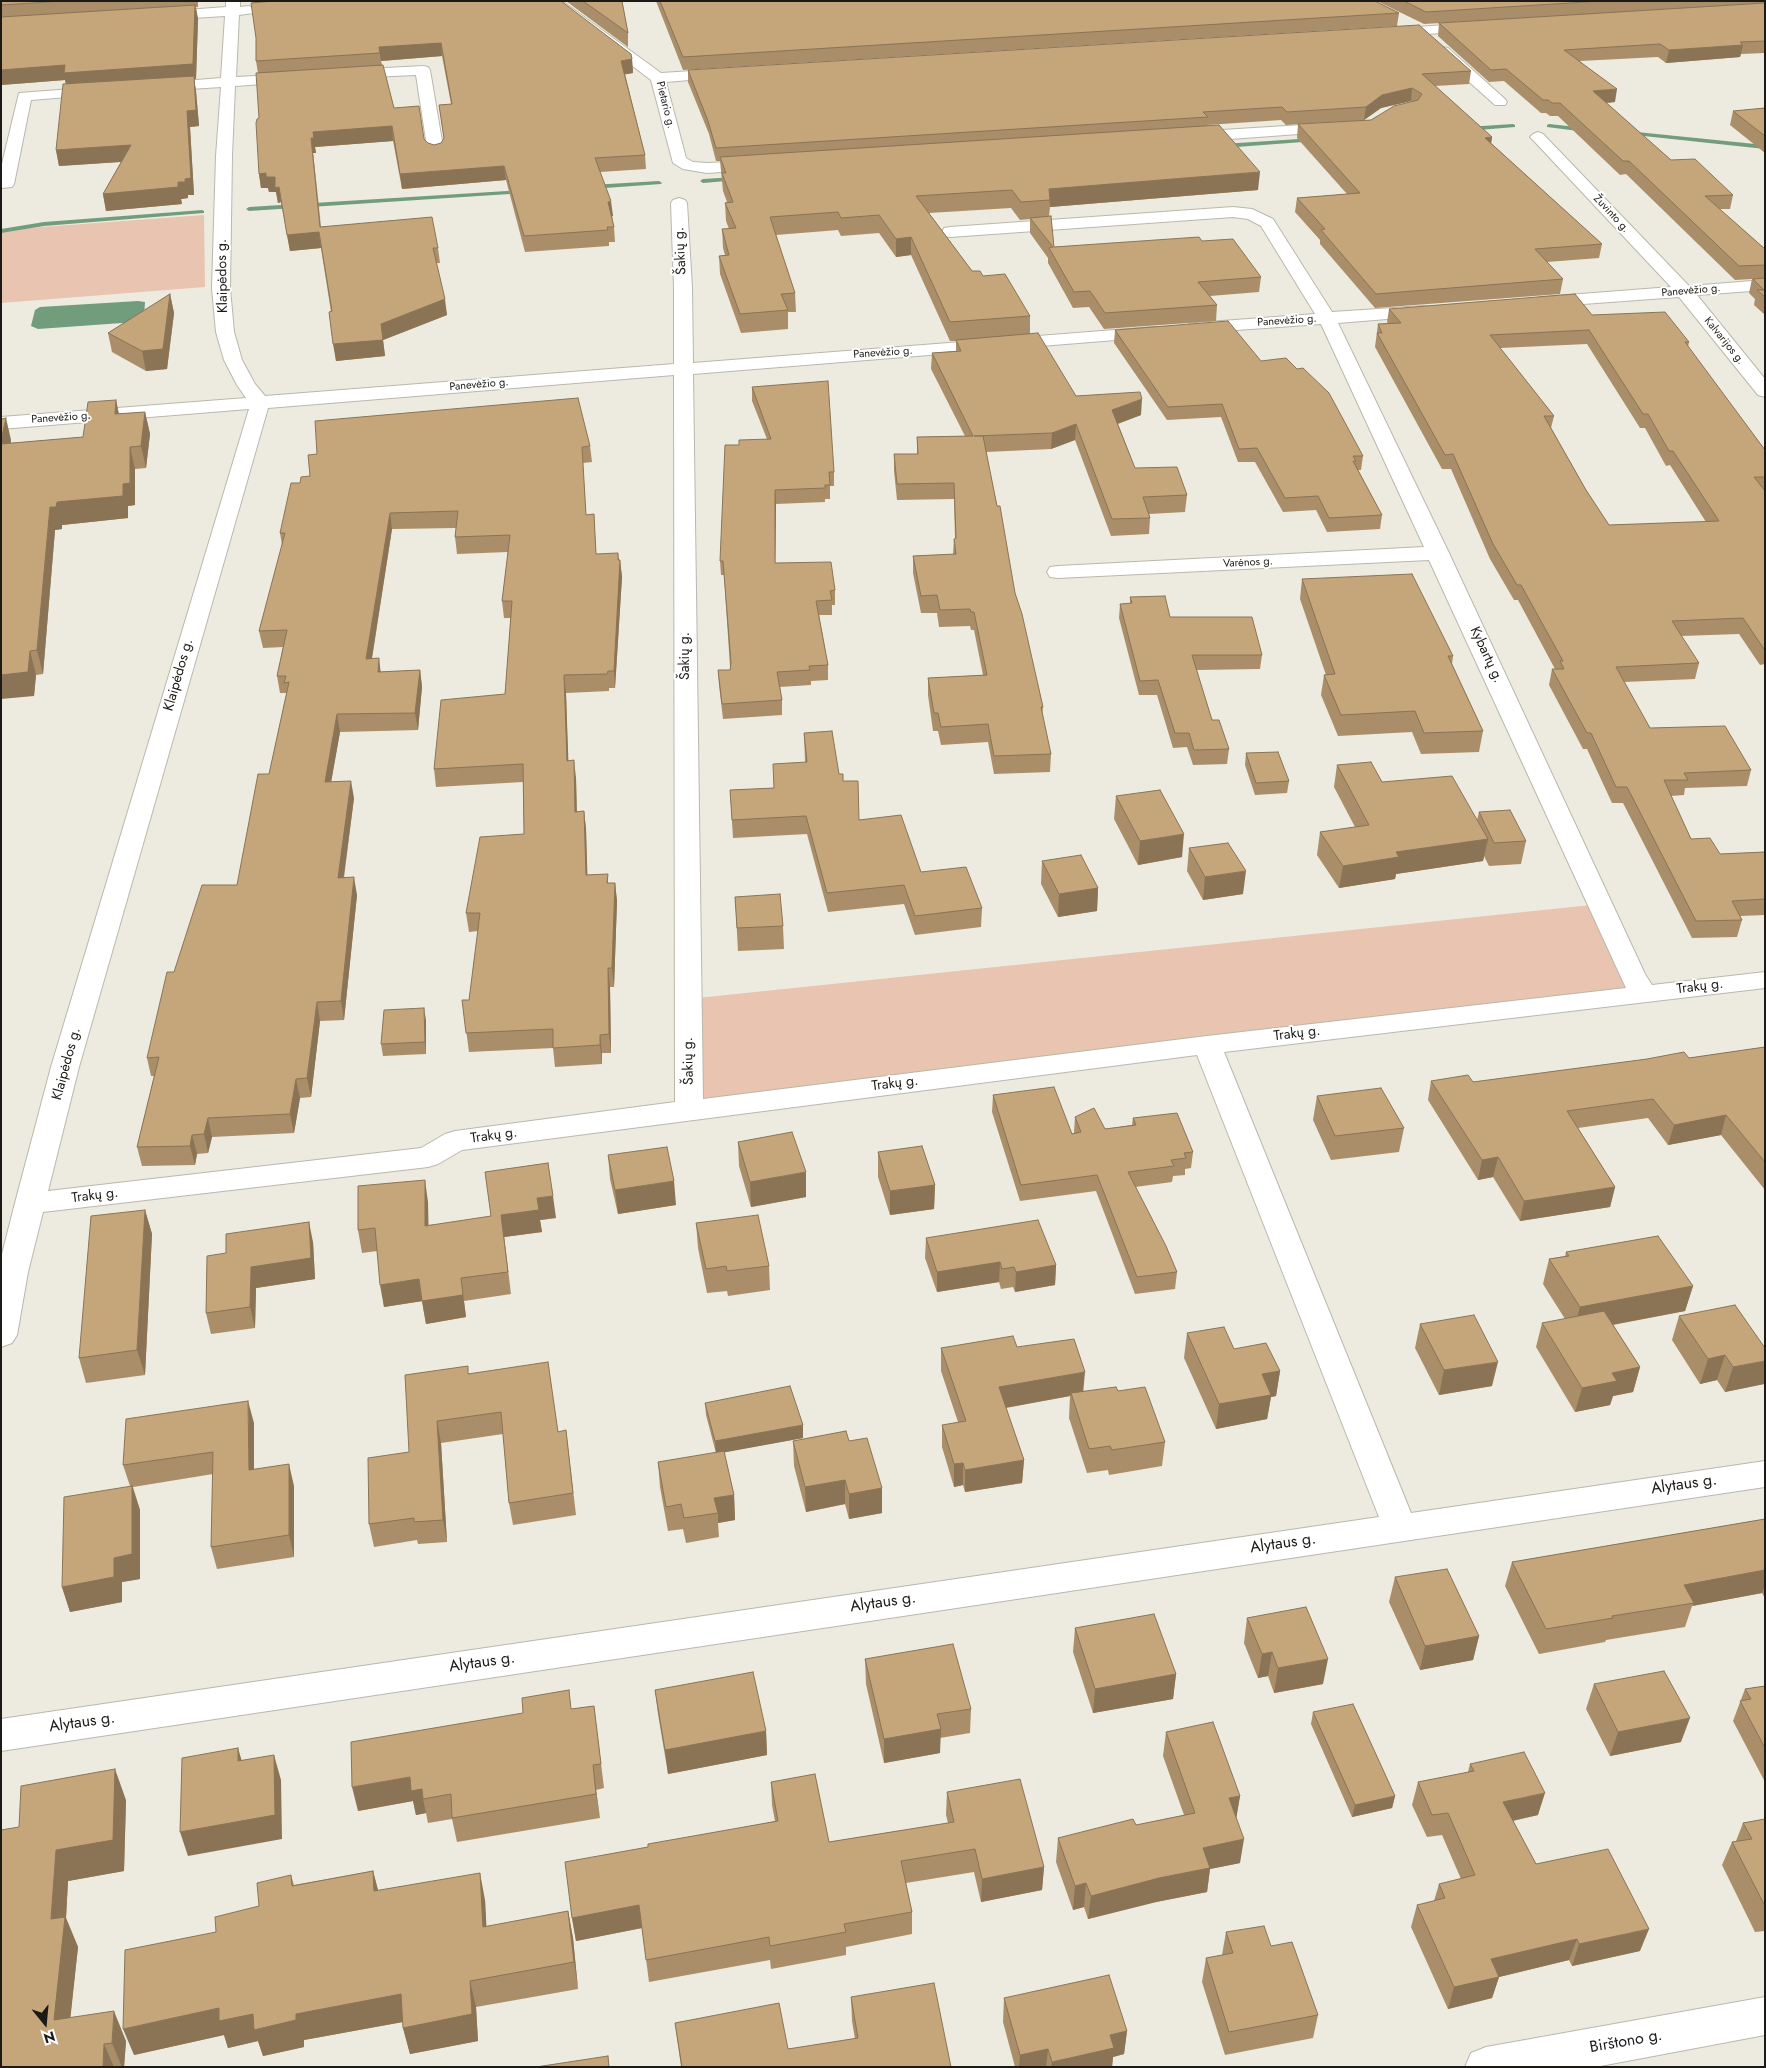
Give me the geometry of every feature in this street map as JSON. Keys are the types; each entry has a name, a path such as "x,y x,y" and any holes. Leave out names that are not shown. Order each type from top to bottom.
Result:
{"street":[{"name":"Pietario g.","path":"553,1 658,78 678,157 689,166 720,168 769,165"},
{"path":"146,16 233,6 261,10"},
{"name":"Klaipėdos g.","path":"1,1335 13,1272 66,1067 260,403 246,385 233,360 225,332 221,279 224,156 233,6"},
{"path":"1396,18 1421,30 1500,102"},
{"path":"1372,34 1489,26"},
{"path":"335,75 423,70 436,153"},
{"path":"658,78 738,73"},
{"path":"141,88 306,77"},
{"path":"6,184 24,96 112,90"},
{"path":"1174,138 1349,127"},
{"name":"Žuvinto g.","path":"1538,136 1684,291"},
{"name":"Šakių g.","path":"679,203 683,288 689,1110"},
{"name":"Kybartų g.","path":"950,232 1233,212 1252,214 1267,223 1327,318 1643,994"},
{"name":"Panevėžio g.","path":"1525,303 1765,284"},
{"name":"Kalvarijos g.","path":"1684,291 1765,392"},
{"name":"Panevėžio g.","path":"1,423 1446,309"},
{"name":"Varėnos g.","path":"1058,572 1438,554"},
{"name":"Trakų g.","path":"30,1203 428,1157 455,1141 689,1110 1207,1045 1765,980"},
{"path":"1207,1045 1400,1526"},
{"name":"Alytaus g.","path":"1,1735 1400,1526 1765,1474"},
{"name":"Birštono g.","path":"1486,2067 1765,2016"}],"shaded area":[{"path":"204,215 205,287 1,303 1,230"},
{"path":"145,302 144,318 136,322 38,329 31,326 35,310 40,307"},
{"path":"1601,904 1643,993 689,1110 688,999"}],"building":[{"path":"1,1 63,1 1,5"},
{"path":"274,1 561,1 631,54 632,59 621,61 645,155 595,158 611,201 608,202 614,227 607,227 608,230 524,236 504,166 400,174 392,126 313,132 314,138 311,138 320,227 432,217 438,248 433,248 445,299 381,324 383,340 333,344 329,312 332,311 319,232 287,235 279,187 275,188 275,177 266,177 266,173 259,174 256,123 259,118 256,73 383,65 394,108 419,106 424,139 434,145 441,143 444,138 439,105 452,104 441,43 379,47 380,53 256,61 256,38 251,3"},
{"path":"583,1 622,1 628,33"},
{"path":"660,1 1375,1 1399,13 683,57"},
{"path":"1404,1 1601,1 1426,12"},
{"path":"1765,3 1765,41 1740,42 1743,45 1669,50 1660,44 1564,50 1617,89 1593,91 1671,160 1695,159 1733,195 1705,196 1765,249 1765,265 1739,266 1629,161 1623,161 1560,103 1543,100 1506,69 1491,70 1439,23"},
{"path":"195,5 193,64 64,73 65,65 1,70 1,17"},
{"path":"1419,25 1471,71 1422,74 1492,137 1485,138 1602,244 1535,249 1563,279 1376,294 1321,230 1325,229 1297,198 1360,193 1298,124 1371,120 1394,106 1418,100 1422,94 1412,88 1382,95 1366,107 1287,112 1282,107 1203,112 1208,117 716,148 708,121 688,70"},
{"path":"194,76 196,110 187,111 191,178 185,179 185,182 178,182 178,187 103,194 131,145 56,150 63,84"},
{"path":"1765,108 1765,136 1733,111"},
{"path":"1219,125 1260,172 1049,189 1050,200 1021,202 1012,190 916,196 972,271 980,271 983,276 1005,274 1030,316 950,322 911,237 896,239 879,215 841,218 838,212 770,217 795,293 781,294 788,310 740,314 719,256 729,255 722,229 736,228 725,203 733,202 722,173 726,173 720,157"},
{"path":"1051,216 1054,247 1199,237 1202,241 1233,239 1261,277 1198,282 1217,305 1105,313 1090,291 1074,292 1049,248 1053,247 1030,218"},
{"path":"1765,278 1765,297 1757,290 1764,290 1753,279"},
{"path":"170,294 163,349 142,351 108,333"},
{"path":"1575,294 1592,315 1665,312 1689,342 1685,342 1765,450 1765,477 1754,477 1765,491 1765,649 1743,618 1672,621 1699,663 1616,667 1650,728 1725,726 1751,770 1684,773 1688,780 1664,780 1691,839 1710,838 1720,854 1765,852 1765,899 1732,901 1742,920 1696,921 1627,787 1616,787 1591,733 1587,733 1552,669 1564,669 1560,661 1563,661 1521,585 1517,585 1493,544 1453,454 1445,455 1377,333 1382,333 1378,324 1401,323 1389,309","holes":["1589,330 1643,414 1648,414 1669,451 1673,451 1719,521 1609,525 1586,490 1544,416 1554,416 1490,335"]},
{"path":"1228,321 1261,361 1286,358 1297,369 1303,368 1329,393 1363,456 1353,456 1356,461 1353,461 1382,515 1329,518 1318,496 1285,498 1257,448 1239,449 1222,404 1168,407 1115,330"},
{"path":"1038,333 1076,396 1140,392 1142,399 1112,410 1135,468 1177,467 1187,495 1143,497 1150,518 1112,519 1076,424 1052,433 974,436 983,436 997,506 1000,506 1015,593 1022,614 1043,707 1041,707 1051,754 994,756 988,724 941,727 938,713 934,713 928,678 987,675 974,612 971,612 970,609 940,610 937,595 921,596 913,556 956,554 954,539 956,538 954,483 897,484 894,454 918,454 917,437 973,436 932,353 961,351 956,340"},
{"path":"828,381 834,472 829,472 830,485 825,485 825,488 775,490 775,563 831,562 835,590 830,591 832,600 816,601 828,665 809,666 810,670 777,672 782,700 722,704 718,670 730,670 731,663 723,561 720,561 725,445 739,445 739,440 771,439 752,387"},
{"path":"578,398 590,446 582,447 586,515 594,514 596,554 618,553 618,560 620,560 614,671 608,671 607,674 564,675 567,761 574,760 575,812 584,811 586,875 608,874 607,883 615,883 612,968 608,968 609,1034 600,1035 600,1045 553,1048 553,1029 466,1033 462,1000 469,1000 480,913 466,913 480,837 524,834 523,764 434,769 441,700 505,694 512,601 502,601 510,535 455,537 458,511 390,513 366,659 379,658 378,672 420,670 415,713 337,714 325,782 351,781 338,878 354,877 341,1001 317,1002 307,1078 296,1079 290,1114 208,1118 204,1134 192,1135 190,1146 137,1147 159,1057 147,1058 167,972 174,972 202,885 237,885 258,774 269,774 289,682 284,683 286,676 277,676 287,630 259,631 285,533 280,533 291,483 300,483 301,477 310,476 308,455 317,454 315,421"},
{"path":"116,400 115,414 145,412 141,446 130,447 130,483 123,484 123,496 57,502 56,507 50,507 37,650 30,651 28,672 1,675 1,444 83,437 88,402"},
{"path":"6,418 1,441 1,419"},
{"path":"1412,574 1453,656 1448,656 1483,731 1424,733 1415,711 1341,715 1324,675 1335,674 1302,579"},
{"path":"1165,596 1170,617 1252,617 1262,655 1192,655 1212,720 1219,720 1229,749 1194,750 1189,733 1175,733 1158,680 1140,681 1120,604 1132,603 1130,597"},
{"path":"832,731 839,774 843,774 843,781 858,781 859,820 901,815 921,872 966,867 982,908 915,916 904,885 827,893 806,816 732,820 730,790 774,788 773,764 807,762 804,733"},
{"path":"1278,752 1289,781 1256,783 1246,753"},
{"path":"1371,762 1382,782 1452,776 1488,839 1396,852 1399,857 1343,866 1320,832 1369,825 1337,765"},
{"path":"1160,790 1184,834 1140,841 1116,796"},
{"path":"1510,810 1526,841 1494,843 1479,812"},
{"path":"1228,843 1246,871 1205,877 1189,848"},
{"path":"1081,855 1098,888 1059,894 1042,861"},
{"path":"780,894 783,926 737,928 735,897"},
{"path":"424,1008 425,1042 381,1044 384,1010"},
{"path":"1765,1047 1765,1162 1726,1115 1674,1125 1653,1099 1567,1111 1615,1187 1524,1201 1498,1157 1482,1160 1431,1081 1468,1075 1473,1082 1647,1059 1684,1052 1689,1058"},
{"path":"1054,1087 1072,1134 1081,1132 1075,1117 1094,1108 1105,1129 1136,1125 1133,1118 1177,1113 1193,1152 1184,1153 1186,1158 1171,1160 1174,1166 1128,1172 1166,1246 1177,1272 1137,1277 1097,1175 1021,1185 993,1095"},
{"path":"1381,1088 1404,1128 1335,1136 1317,1096"},
{"path":"792,1132 806,1172 750,1182 738,1142"},
{"path":"922,1146 935,1185 890,1191 878,1152"},
{"path":"667,1147 674,1181 615,1190 608,1155"},
{"path":"548,1163 553,1196 537,1198 539,1210 501,1215 508,1272 461,1278 463,1295 422,1301 419,1279 380,1285 375,1228 358,1230 358,1186 425,1180 425,1226 491,1216 485,1172"},
{"path":"145,1210 137,1350 79,1358 91,1216"},
{"path":"758,1215 769,1266 727,1271 726,1266 706,1269 696,1223"},
{"path":"1038,1220 1056,1265 1016,1272 1014,1267 1002,1269 1000,1262 937,1272 926,1238"},
{"path":"309,1222 311,1258 251,1267 250,1307 206,1313 207,1256 226,1253 226,1234"},
{"path":"1658,1236 1693,1286 1580,1307 1549,1259 1569,1256 1566,1252"},
{"path":"1735,1305 1765,1348 1765,1361 1733,1367 1725,1355 1708,1359 1679,1316"},
{"path":"1604,1311 1640,1367 1612,1373 1617,1381 1582,1388 1542,1323"},
{"path":"1474,1315 1498,1362 1444,1370 1420,1324"},
{"path":"1224,1327 1234,1349 1266,1343 1280,1371 1262,1374 1271,1395 1219,1404 1187,1333"},
{"path":"1013,1336 1017,1347 1074,1339 1085,1372 999,1387 1024,1460 965,1470 963,1463 954,1464 942,1425 966,1421 941,1348"},
{"path":"548,1362 558,1432 566,1430 573,1493 509,1503 501,1412 437,1421 443,1520 414,1522 414,1518 369,1524 368,1458 409,1452 405,1375 468,1366 468,1374"},
{"path":"790,1386 803,1425 715,1441 705,1403"},
{"path":"1116,1387 1118,1391 1145,1387 1165,1442 1112,1450 1110,1446 1089,1449 1071,1393"},
{"path":"248,1401 249,1470 289,1464 289,1535 211,1547 213,1452 123,1465 126,1419"},
{"path":"846,1431 849,1441 867,1438 882,1488 849,1494 845,1480 805,1487 793,1441"},
{"path":"724,1451 734,1495 714,1498 718,1513 684,1518 681,1504 666,1507 658,1462"},
{"path":"132,1486 132,1554 114,1558 114,1577 62,1587 64,1497"},
{"path":"1765,1519 1765,1570 1684,1585 1694,1603 1612,1616 1613,1618 1546,1629 1512,1562"},
{"path":"1447,1569 1479,1636 1425,1646 1395,1577"},
{"path":"1306,1607 1328,1659 1278,1668 1272,1652 1262,1654 1247,1618"},
{"path":"1154,1614 1176,1674 1095,1689 1075,1628"},
{"path":"953,1644 971,1709 937,1714 941,1729 884,1739 865,1659"},
{"path":"1664,1671 1690,1718 1618,1732 1594,1684"},
{"path":"753,1672 766,1731 665,1750 655,1690"},
{"path":"1765,1686 1765,1748 1740,1701 1751,1699 1745,1689"},
{"path":"569,1690 571,1709 594,1706 601,1764 593,1765 596,1794 452,1818 451,1794 423,1799 422,1789 411,1791 410,1777 352,1787 351,1742 523,1713 522,1698"},
{"path":"1353,1704 1395,1796 1355,1805 1313,1712"},
{"path":"1213,1722 1240,1796 1229,1798 1244,1839 1203,1848 1210,1868 1159,1878 1091,1896 1086,1883 1075,1886 1058,1838 1133,1819 1136,1825 1195,1813 1166,1732"},
{"path":"238,1748 238,1761 274,1755 275,1815 180,1832 182,1758"},
{"path":"1524,1752 1545,1793 1503,1802 1536,1864 1608,1849 1649,1929 1579,1944 1577,1939 1491,1959 1499,1977 1454,1987 1417,1905 1445,1898 1439,1884 1475,1875 1448,1813 1432,1815 1418,1782 1474,1771 1470,1764"},
{"path":"115,1769 113,1840 56,1850 51,1919 65,1917 54,2020 114,2011 112,2043 104,2044 103,2067 1,2067 1,1830 19,1827 21,1786"},
{"path":"815,1774 829,1842 954,1822 947,1792 1020,1779 1044,1867 982,1879 975,1849 901,1861 912,1912 844,1924 846,1932 770,1946 769,1937 646,1960 639,1905 572,1918 565,1862 648,1847 648,1844 778,1821 771,1782"},
{"path":"1765,1819 1765,1906 1732,1842 1752,1839 1743,1823"},
{"path":"373,1871 374,1891 480,1873 483,1927 568,1911 574,1962 470,1981 472,2014 403,2028 401,1994 296,2014 296,2020 254,2030 253,2014 219,2021 219,2008 123,2029 125,1950 216,1932 215,1917 259,1906 257,1883 291,1875 292,1886"},
{"path":"1264,1926 1271,1946 1292,1942 1318,2015 1229,2032 1206,1958 1233,1953 1226,1932"},
{"path":"1109,1975 1127,2031 1110,2035 1114,2048 1052,2062 1048,2049 1020,2055 1004,1998"},
{"path":"934,1983 951,2067 682,2067 675,2023 779,2003 788,2049 858,2038 851,1997"},
{"path":"608,2056 609,2067 536,2067"}],"waterway":[{"path":"1467,129 1513,126"},
{"path":"1549,126 1586,130"},
{"path":"1627,133 1765,147"},
{"path":"1223,146 1314,140"},
{"path":"703,181 736,179"},
{"path":"591,187 659,183"},
{"path":"249,209 523,192"},
{"path":"1,231 44,224 202,212"}]}
